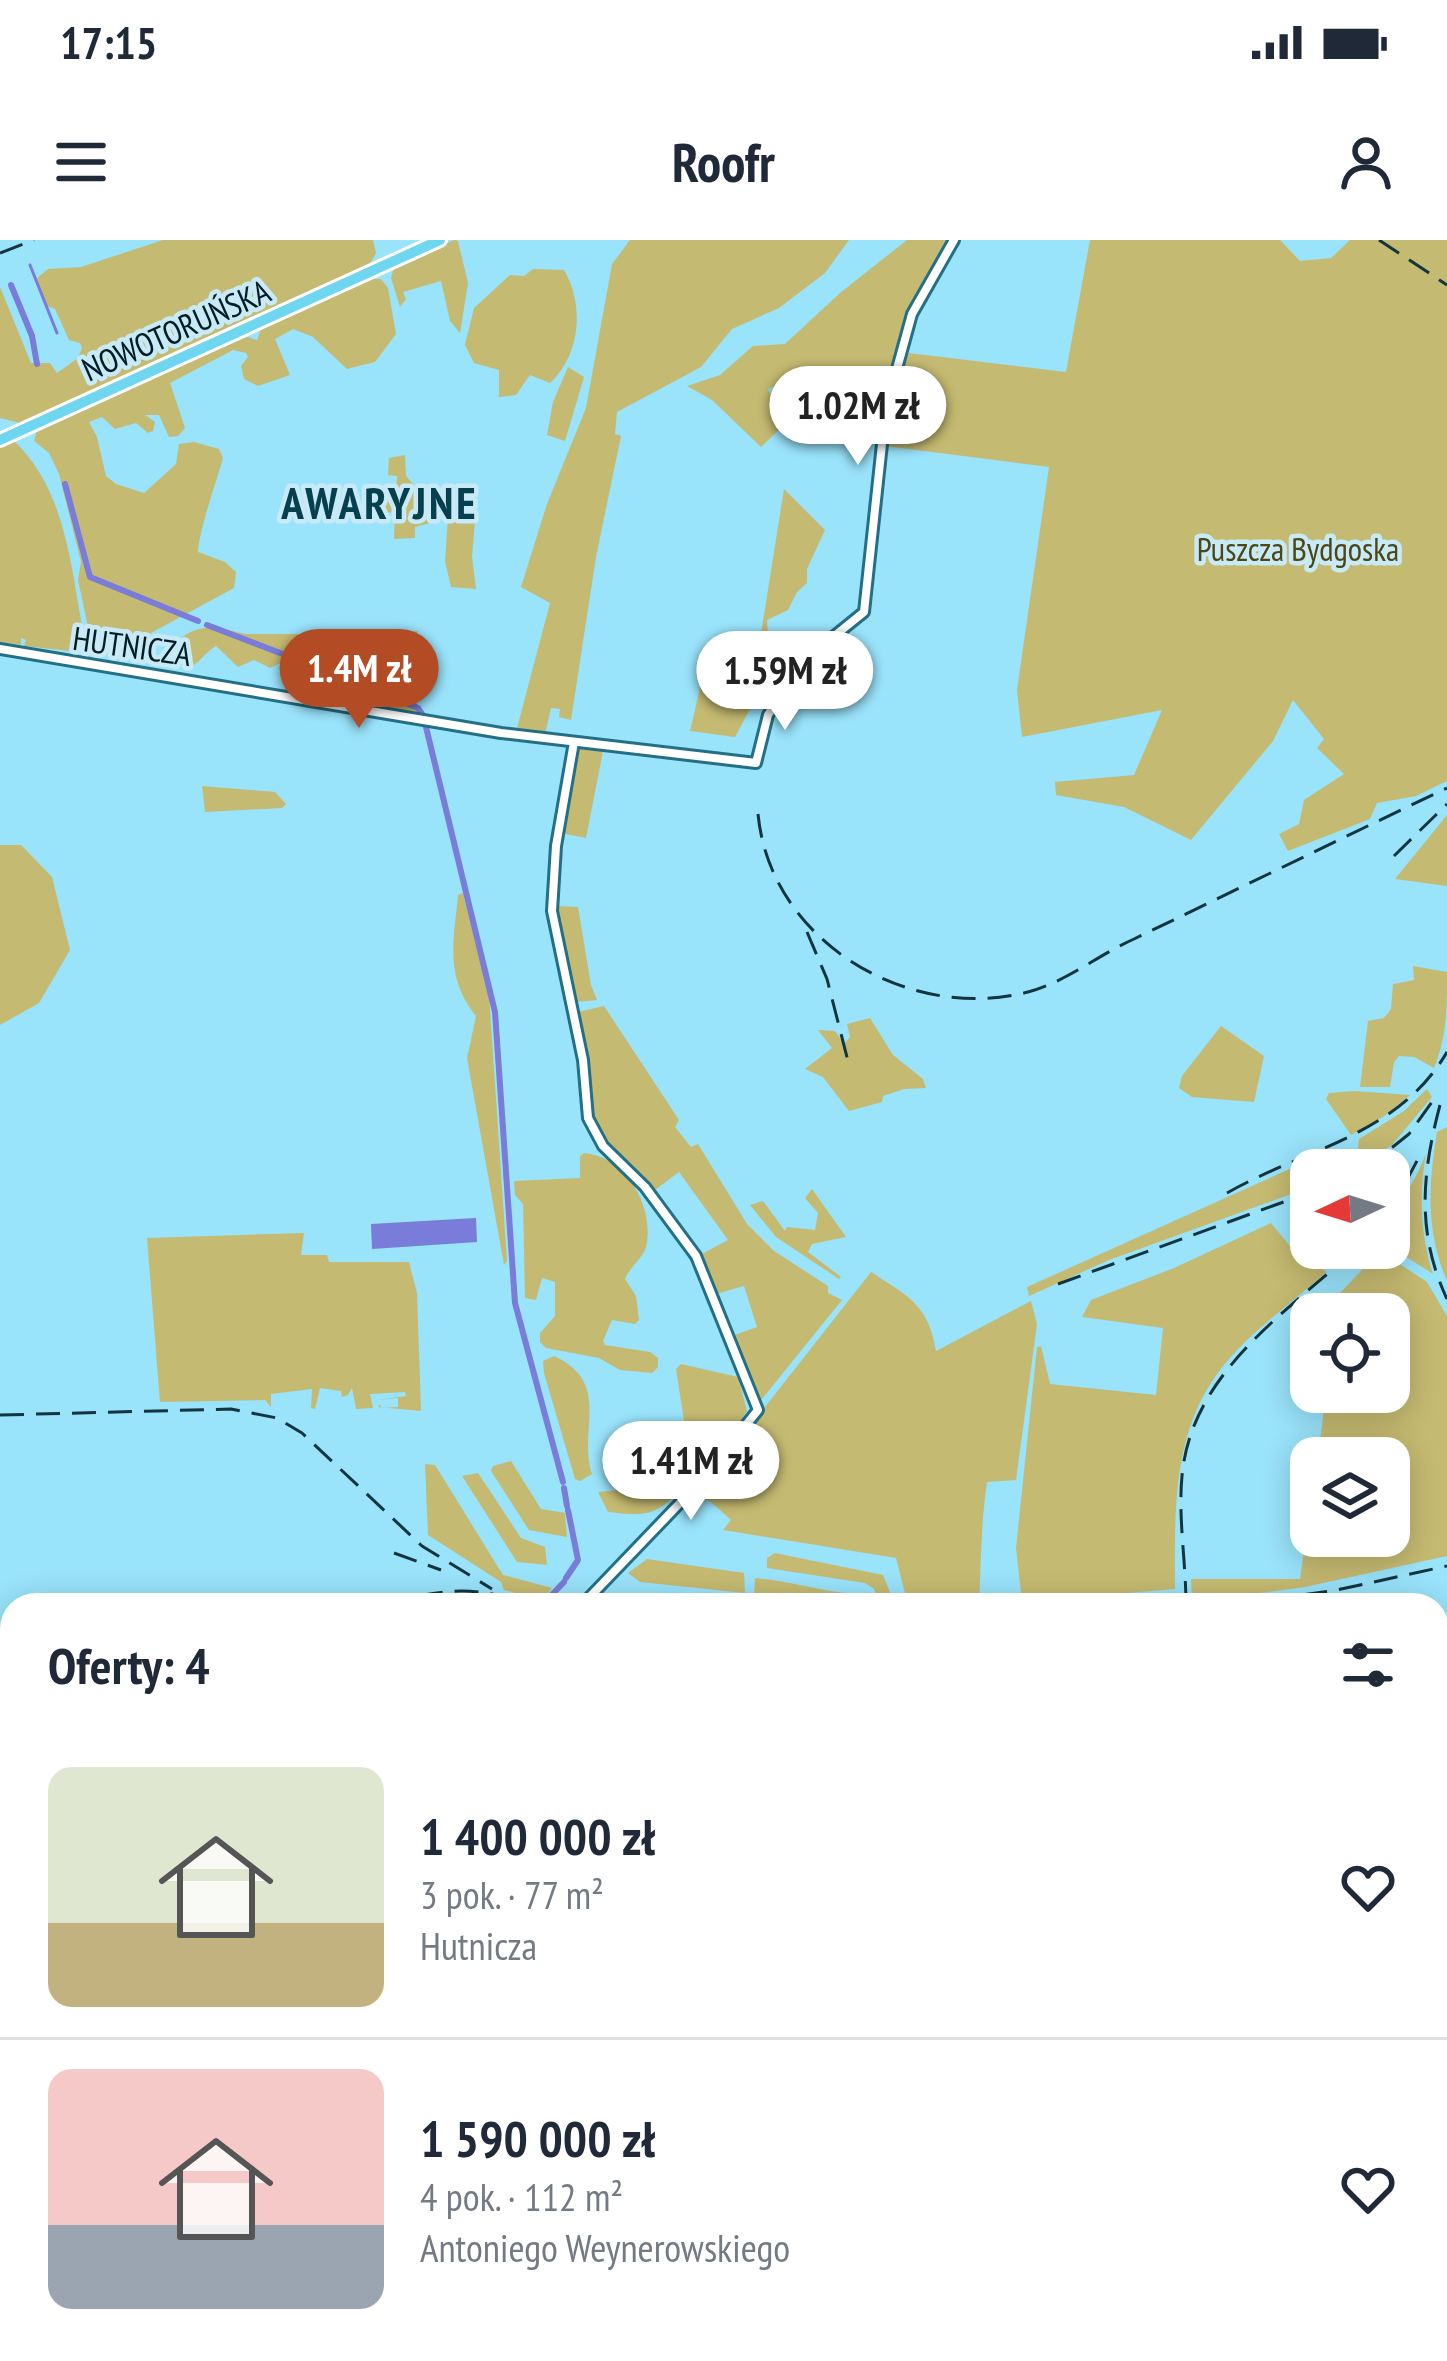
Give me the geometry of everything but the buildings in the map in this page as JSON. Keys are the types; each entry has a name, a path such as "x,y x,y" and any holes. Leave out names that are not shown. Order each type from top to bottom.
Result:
{"main road":[{"name":"NOWOTORUŃSKA","path":"0,440 440,240"}],"street":[{"name":"HUTNICZA","path":"0,649 574,742 756,763 768,715 801,663 864,612 882,444 895,376 912,314 954,240"},
{"path":"574,742 556,844 552,910 583,1060 588,1118 603,1146 645,1187 696,1256 758,1410 698,1484 594,1593"}],"green space":[{"path":"163,240 373,240 376,253 367,269 370,279 381,279 388,288 396,334 375,362 347,369 313,337 293,329 275,339 290,375 258,386 244,379 241,366 246,353 233,350 170,383 185,428 178,436 169,437 159,415 145,415 155,422 148,433 136,423 115,429 102,417 89,422 106,476 144,493 176,464 179,444 194,442 219,449 223,458 198,552 225,562 236,572 234,588 149,634 148,652 116,651 103,656 91,641 78,580 81,562 59,474 49,453 34,441 37,430 247,337 257,340 261,329 369,280 367,270 261,314 242,327 24,424 0,418 0,287 31,363 50,363 57,373 78,358 82,348 69,340 36,279 48,269 81,267"},
{"path":"454,240 468,283 460,333 450,321 441,281 403,292 406,299 400,307 391,278 394,267"},
{"path":"630,240 849,240 825,273 779,308 732,329 701,367 617,412 615,434 621,436 596,557 571,720 559,717 560,709 551,708 545,734 516,732 550,603 521,587 547,504 586,408 612,264"},
{"path":"907,240 949,240 910,312 893,371 864,408 806,416 789,380 768,389 784,425 761,447 712,400 687,386 720,375 753,346 785,344"},
{"name":"Puszcza Bydgoska","path":"1090,240 1280,240 1300,261 1331,258 1350,240 1447,240 1447,781 1416,796 1377,803 1370,819 1288,851 1279,834 1299,824 1304,800 1344,774 1317,748 1324,739 1293,700 1273,741 1191,840 1124,807 1056,795 1055,782 1134,775 1162,710 1022,737 1017,690 1049,467 885,446 897,385 909,353 1066,372"},
{"path":"533,269 564,270 577,314 573,344 550,383 530,375 516,395 499,397 499,370 474,363 465,345 474,308 510,275 524,276"},
{"path":"568,367 584,377 565,441 547,435 553,402"},
{"path":"12,439 31,459 56,507 85,642 80,652 24,646 26,640 21,638 21,645 0,642 0,444"},
{"path":"405,455 406,476 414,485 428,487 428,503 436,514 434,522 415,527 415,538 394,539 395,513 383,512 380,506 384,497 396,497 397,476 388,475 389,458"},
{"path":"784,489 825,530 807,569 807,583 788,610 767,620 769,650 760,672 768,696 750,709 735,737 690,731 700,688 757,659"},
{"path":"448,517 475,520 476,589 451,587 445,561"},
{"path":"213,626 245,634 370,637 418,631 416,640 401,642 396,659 381,664 375,672 354,666 346,655 338,656 324,673 279,664 270,668 254,660 238,667 216,646 184,670 174,650 177,644 190,632"},
{"path":"340,670 416,703 422,709 419,715 361,704 339,679"},
{"path":"577,747 603,751 586,838 561,833"},
{"path":"202,786 275,792 286,804 205,812"},
{"path":"1447,815 1447,886 1395,879"},
{"path":"0,845 21,845 52,877 70,950 39,1003 0,1025"},
{"path":"463,893 489,995 504,1265 467,1058 476,1016 455,972 458,895"},
{"path":"556,906 578,907 597,1000 575,1002 557,936"},
{"path":"1413,966 1447,972 1444,1033 1434,1068 1414,1057 1399,1056 1390,1087 1360,1087 1368,1021 1384,1018 1391,1009 1393,984 1414,980"},
{"path":"604,1006 679,1120 675,1127 691,1147 698,1144 747,1224 774,1251 842,1300 762,1399 757,1399 732,1336 757,1327 744,1286 716,1294 698,1256 728,1240 679,1172 651,1193 630,1164 601,1143 590,1119 587,1053 578,1012"},
{"path":"870,1018 893,1055 923,1079 926,1088 904,1089 883,1096 882,1102 849,1111 823,1077 805,1069 832,1048 818,1030 835,1031 844,1044 850,1037 847,1024"},
{"path":"1221,1026 1264,1056 1254,1102 1192,1097 1179,1088 1182,1076"},
{"path":"1427,1089 1432,1097 1392,1145 1358,1149 1359,1139 1404,1111"},
{"path":"1329,1093 1410,1095 1351,1135 1326,1099"},
{"path":"1447,1127 1447,1281 1435,1245 1431,1189 1437,1132"},
{"path":"584,1153 614,1164 642,1202 646,1247 625,1279 636,1296 639,1320 635,1324 612,1320 603,1341 650,1352 658,1358 652,1373 620,1370 599,1358 546,1348 540,1333 555,1316 555,1282 542,1278 536,1300 525,1298 523,1204 515,1195 514,1181 580,1178"},
{"path":"1426,1153 1422,1214 1433,1274 1410,1259 1410,1187"},
{"path":"1290,1169 1290,1195 1109,1260 1029,1296 1027,1287"},
{"path":"812,1189 846,1237 812,1244 808,1252 839,1279 776,1237 750,1205 763,1201 785,1231 787,1227 815,1230 818,1213 805,1198"},
{"path":"1271,1223 1290,1246 1290,1269 1327,1272 1302,1293 1290,1293 1290,1303 1229,1359 1196,1411 1180,1468 1175,1589 1021,1593 1016,1548 1037,1347 1041,1346 1050,1384 1156,1395 1163,1328 1082,1317 1091,1300"},
{"path":"304,1233 301,1255 327,1255 329,1262 409,1262 417,1293 421,1411 386,1408 398,1407 398,1398 378,1400 406,1396 405,1392 370,1394 373,1408 356,1409 352,1388 342,1397 341,1391 320,1388 315,1409 311,1408 312,1389 271,1394 271,1407 265,1400 160,1402 147,1238"},
{"path":"1363,1269 1407,1269 1427,1282 1447,1316 1447,1556 1305,1587 1260,1593 1192,1593 1191,1579 1300,1579 1303,1557 1410,1557 1410,1437 1321,1437 1323,1413 1410,1413 1410,1293 1340,1293"},
{"path":"871,1272 922,1312 936,1351 1031,1301 1037,1324 1016,1480 987,1482 979,1593 905,1593 896,1558 723,1530 731,1520 711,1502 695,1496"},
{"path":"554,1356 572,1367 588,1393 592,1474 580,1481 575,1479 544,1373 543,1361"},
{"path":"681,1364 738,1377 747,1411 725,1442 688,1447 676,1369"},
{"path":"511,1461 541,1509 565,1513 567,1537 529,1530 491,1471"},
{"path":"425,1464 435,1465 503,1575 552,1588 548,1593 504,1590 501,1582 428,1535"},
{"path":"478,1473 521,1538 545,1547 547,1565 517,1562 462,1476"},
{"path":"682,1477 687,1481 669,1501 644,1513 608,1512 598,1492 672,1485"},
{"path":"775,1553 883,1575 890,1593 876,1593 865,1583 767,1568 767,1558"},
{"path":"647,1559 744,1573 745,1593 640,1582 628,1573"},
{"path":"755,1578 849,1593 754,1593"}],"shaded area":[{"path":"476,1218 477,1242 372,1249 371,1224"}],"waterway":[{"path":"30,265 57,333"},
{"path":"11,285 32,336 37,364"},
{"path":"65,484 90,577 198,621"},
{"path":"207,625 332,673"},
{"path":"339,676 418,708 424,717"},
{"path":"426,727 495,1012 515,1303 563,1482"},
{"path":"564,1488 567,1506"},
{"path":"566,1578 578,1560 568,1510"},
{"path":"554,1593 564,1582"}],"railway":[{"path":"0,253 34,240"},
{"path":"1379,240 1447,285"},
{"path":"758,814 768,859 788,900 817,934 852,962 893,983 937,995 982,998 1028,992 1056,982 1121,945 1447,788"},
{"path":"1394,856 1447,804"},
{"path":"807,932 827,979 849,1065"},
{"path":"1227,1193 1377,1122 1427,1080 1447,1052"},
{"path":"1390,1149 1409,1134 1434,1099"},
{"path":"1440,1105 1425,1203 1430,1250 1447,1299"},
{"path":"1410,1174 1419,1157"},
{"path":"1058,1284 1290,1200"},
{"path":"1185,1593 1182,1476 1189,1439 1203,1406 1247,1347 1333,1269"},
{"path":"0,1415 231,1409 277,1418 302,1433 422,1546 492,1589"},
{"path":"394,1553 441,1570"},
{"path":"1316,1593 1447,1566"},
{"path":"442,1593 482,1593"}],"district":[{"name":"AWARYJNE","path":"380,503"}]}
